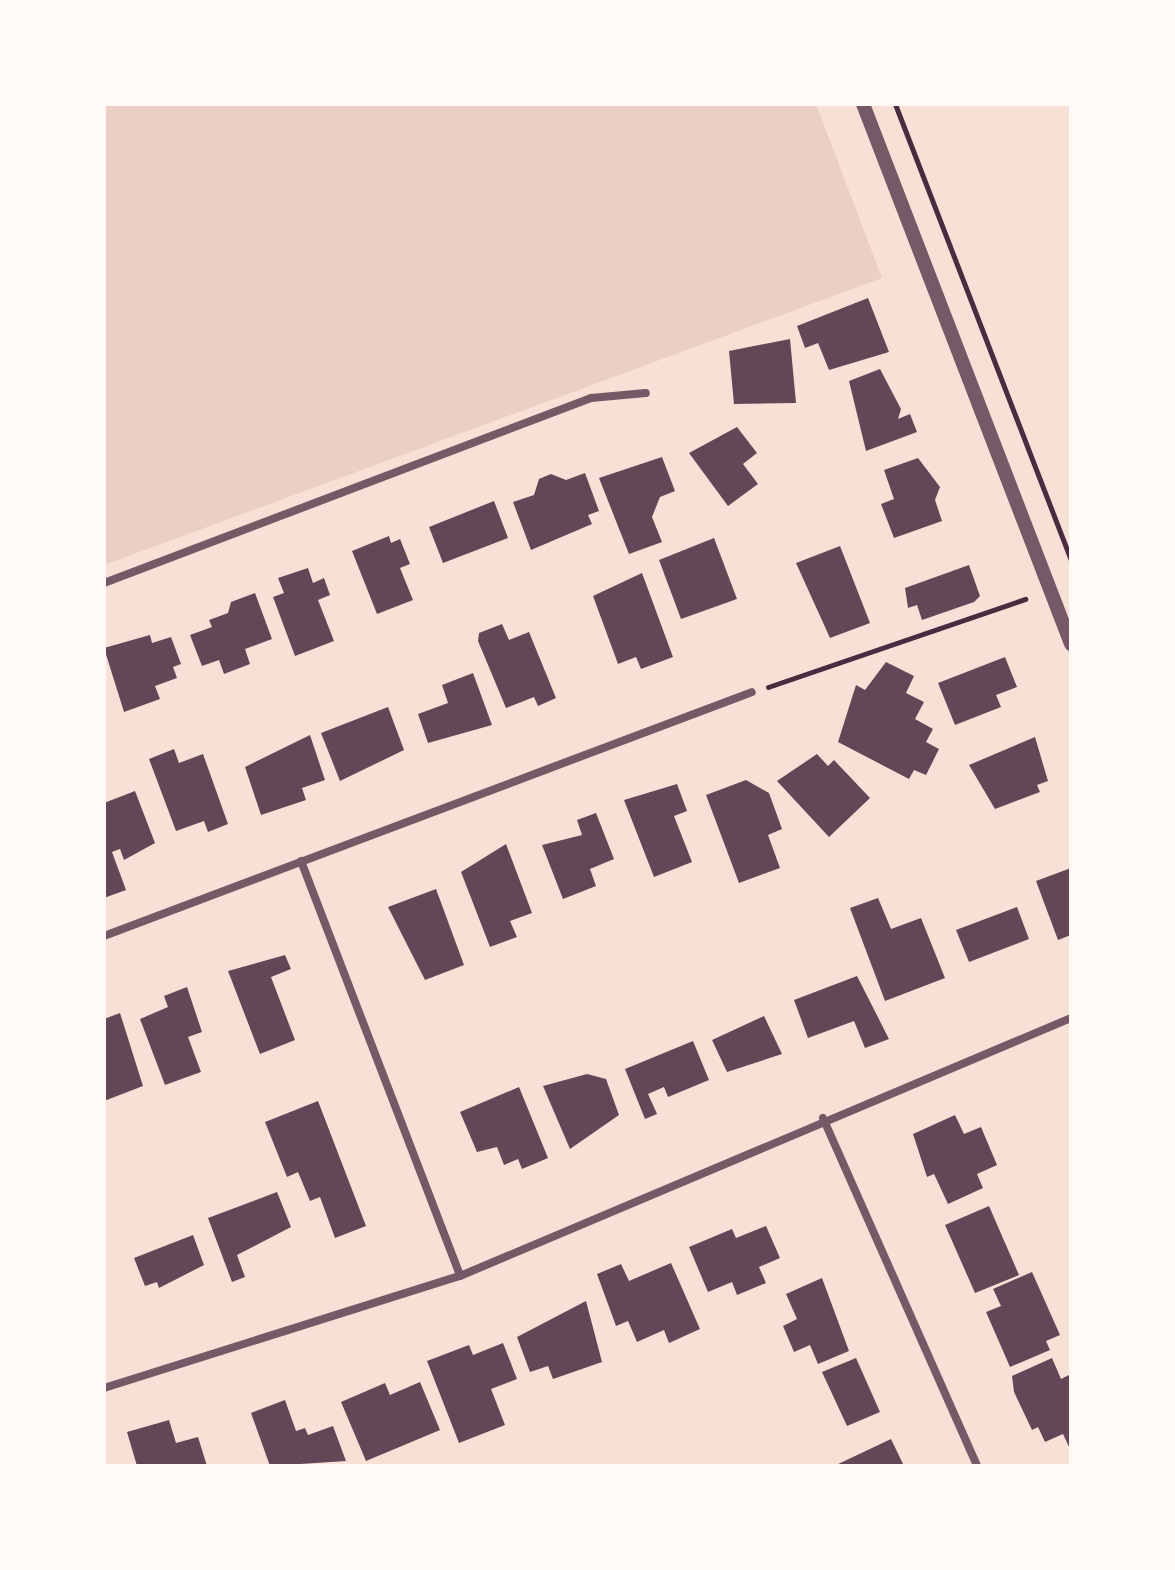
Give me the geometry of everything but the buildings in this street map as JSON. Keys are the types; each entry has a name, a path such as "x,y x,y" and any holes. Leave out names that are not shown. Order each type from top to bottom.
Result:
{"street":[{"path":"863,104 1071,644"},
{"path":"104,583 591,398 646,393"},
{"path":"104,936 752,692"},
{"path":"301,861 460,1276"},
{"path":"104,1388 460,1276 823,1118 1071,1018"},
{"path":"823,1118 977,1466"}],"path":[{"path":"895,104 1071,559"},
{"path":"752,692 1025,599"}],"shaded area":[{"path":"104,104 816,104 882,278 104,565"}]}
